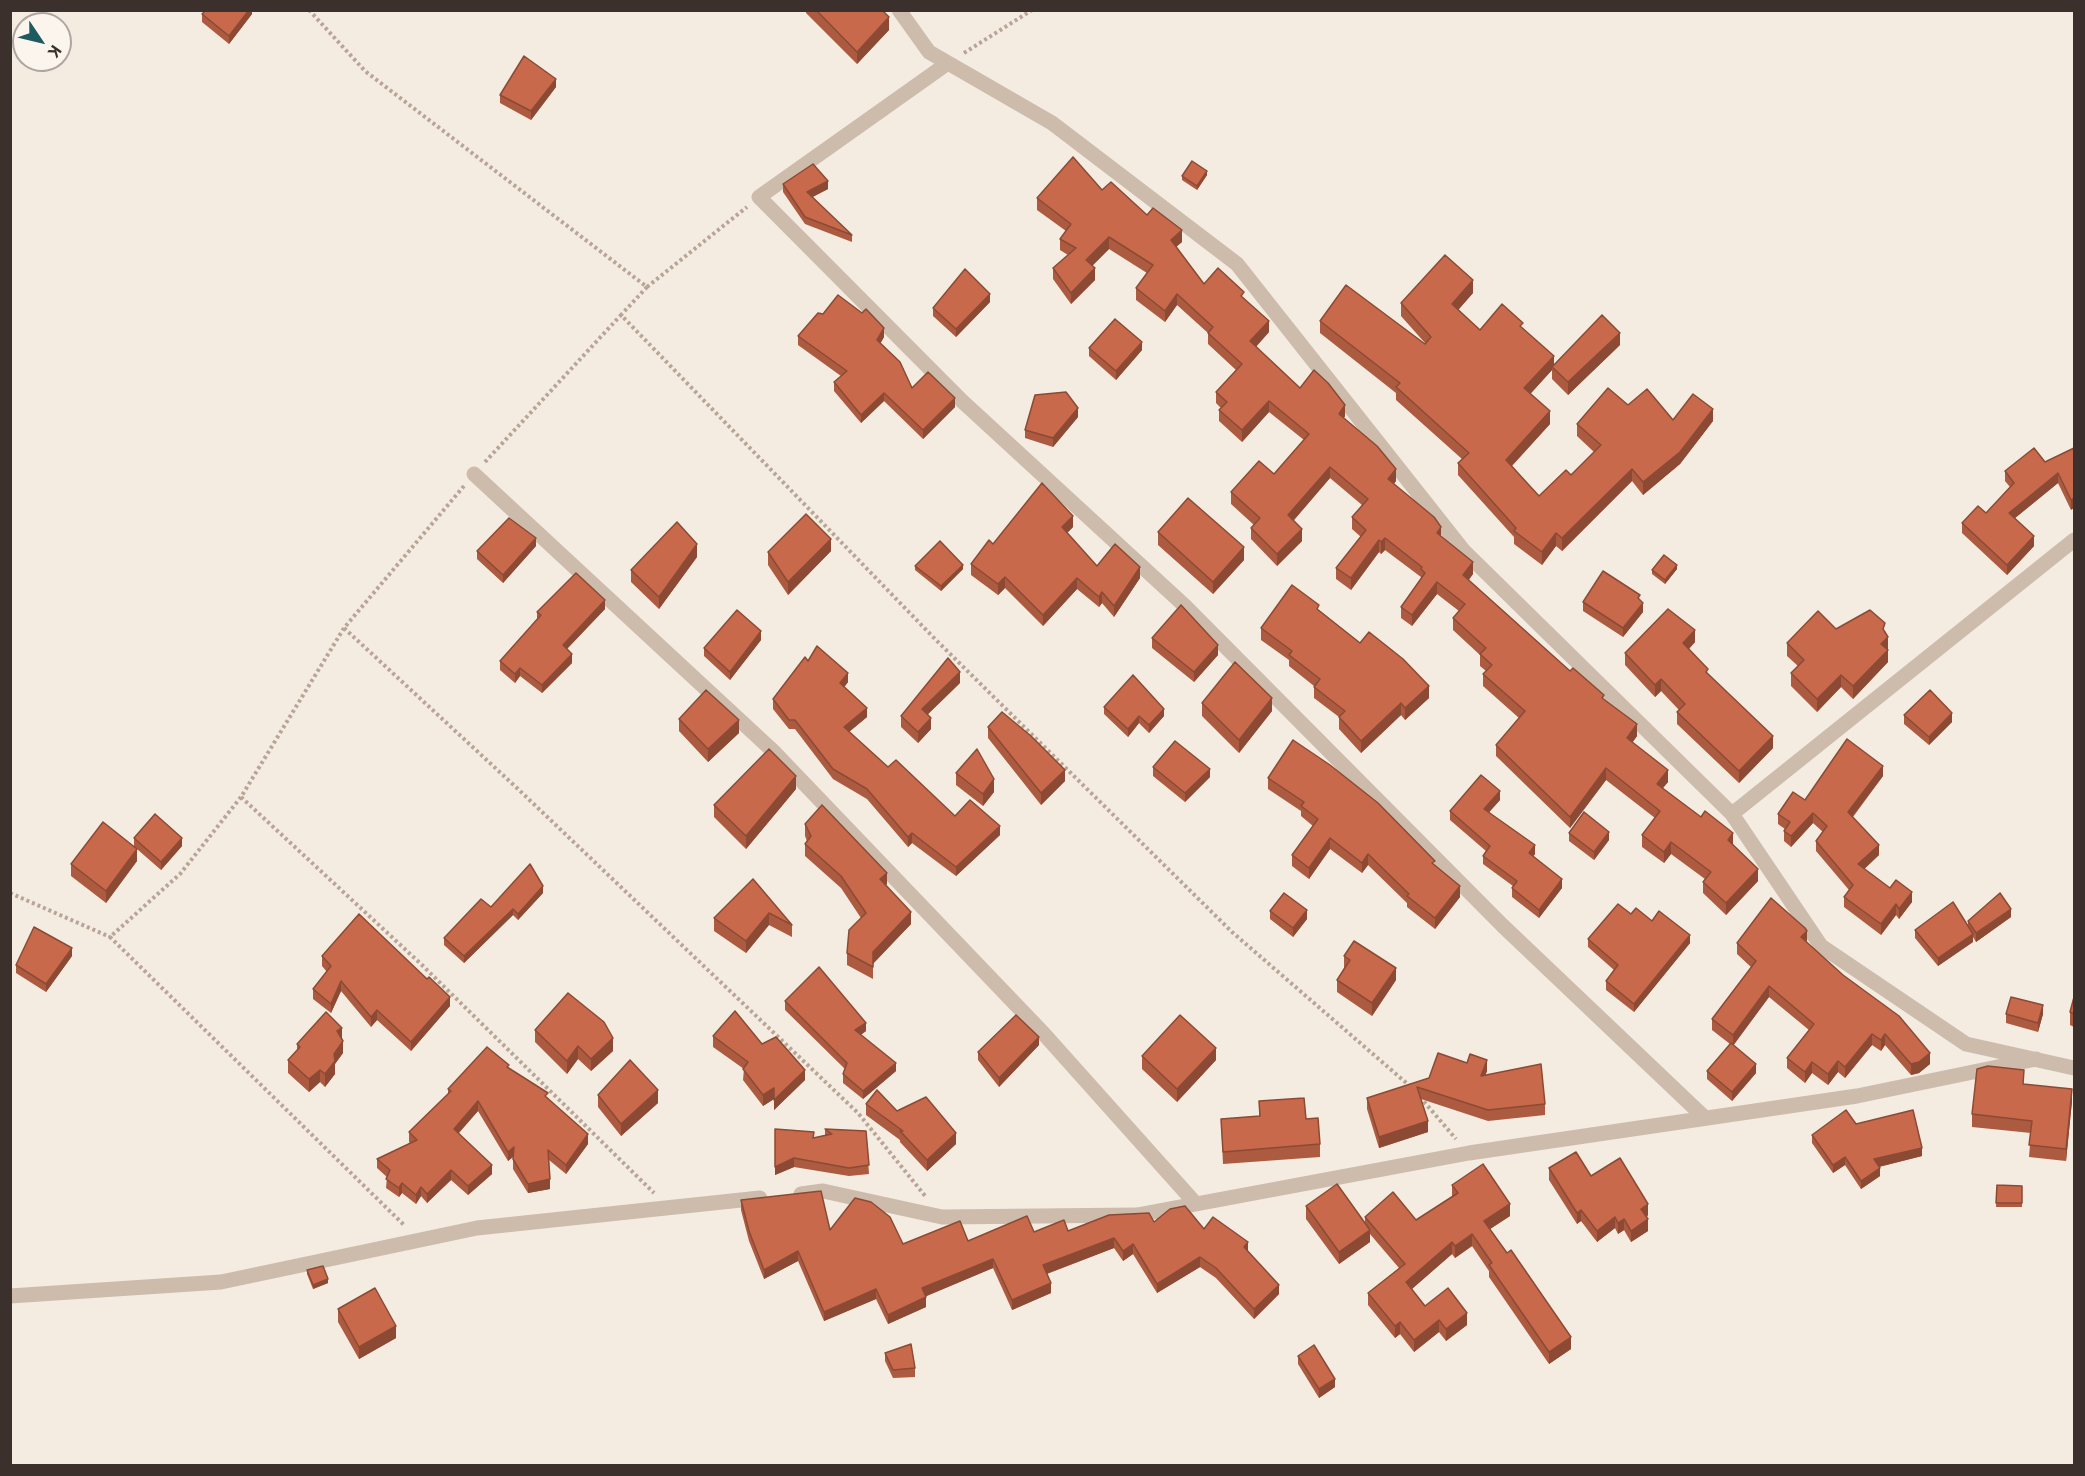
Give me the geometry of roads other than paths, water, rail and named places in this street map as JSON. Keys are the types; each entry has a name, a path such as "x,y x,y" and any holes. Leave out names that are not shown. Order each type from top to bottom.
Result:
{"street":[{"path":"899,10 930,52 1052,123 1237,264 1463,550 1732,814 1821,946 1965,1044 2074,1068"},
{"path":"948,63 759,197 962,401 1185,606 1503,926 1705,1118"},
{"path":"474,474 776,754 1044,1034 1196,1204"},
{"path":"1732,814 2074,540"},
{"path":"10,1296 220,1282 477,1228 823,1191 942,1217 1137,1215 1469,1153 1857,1096 2036,1059"}]}
